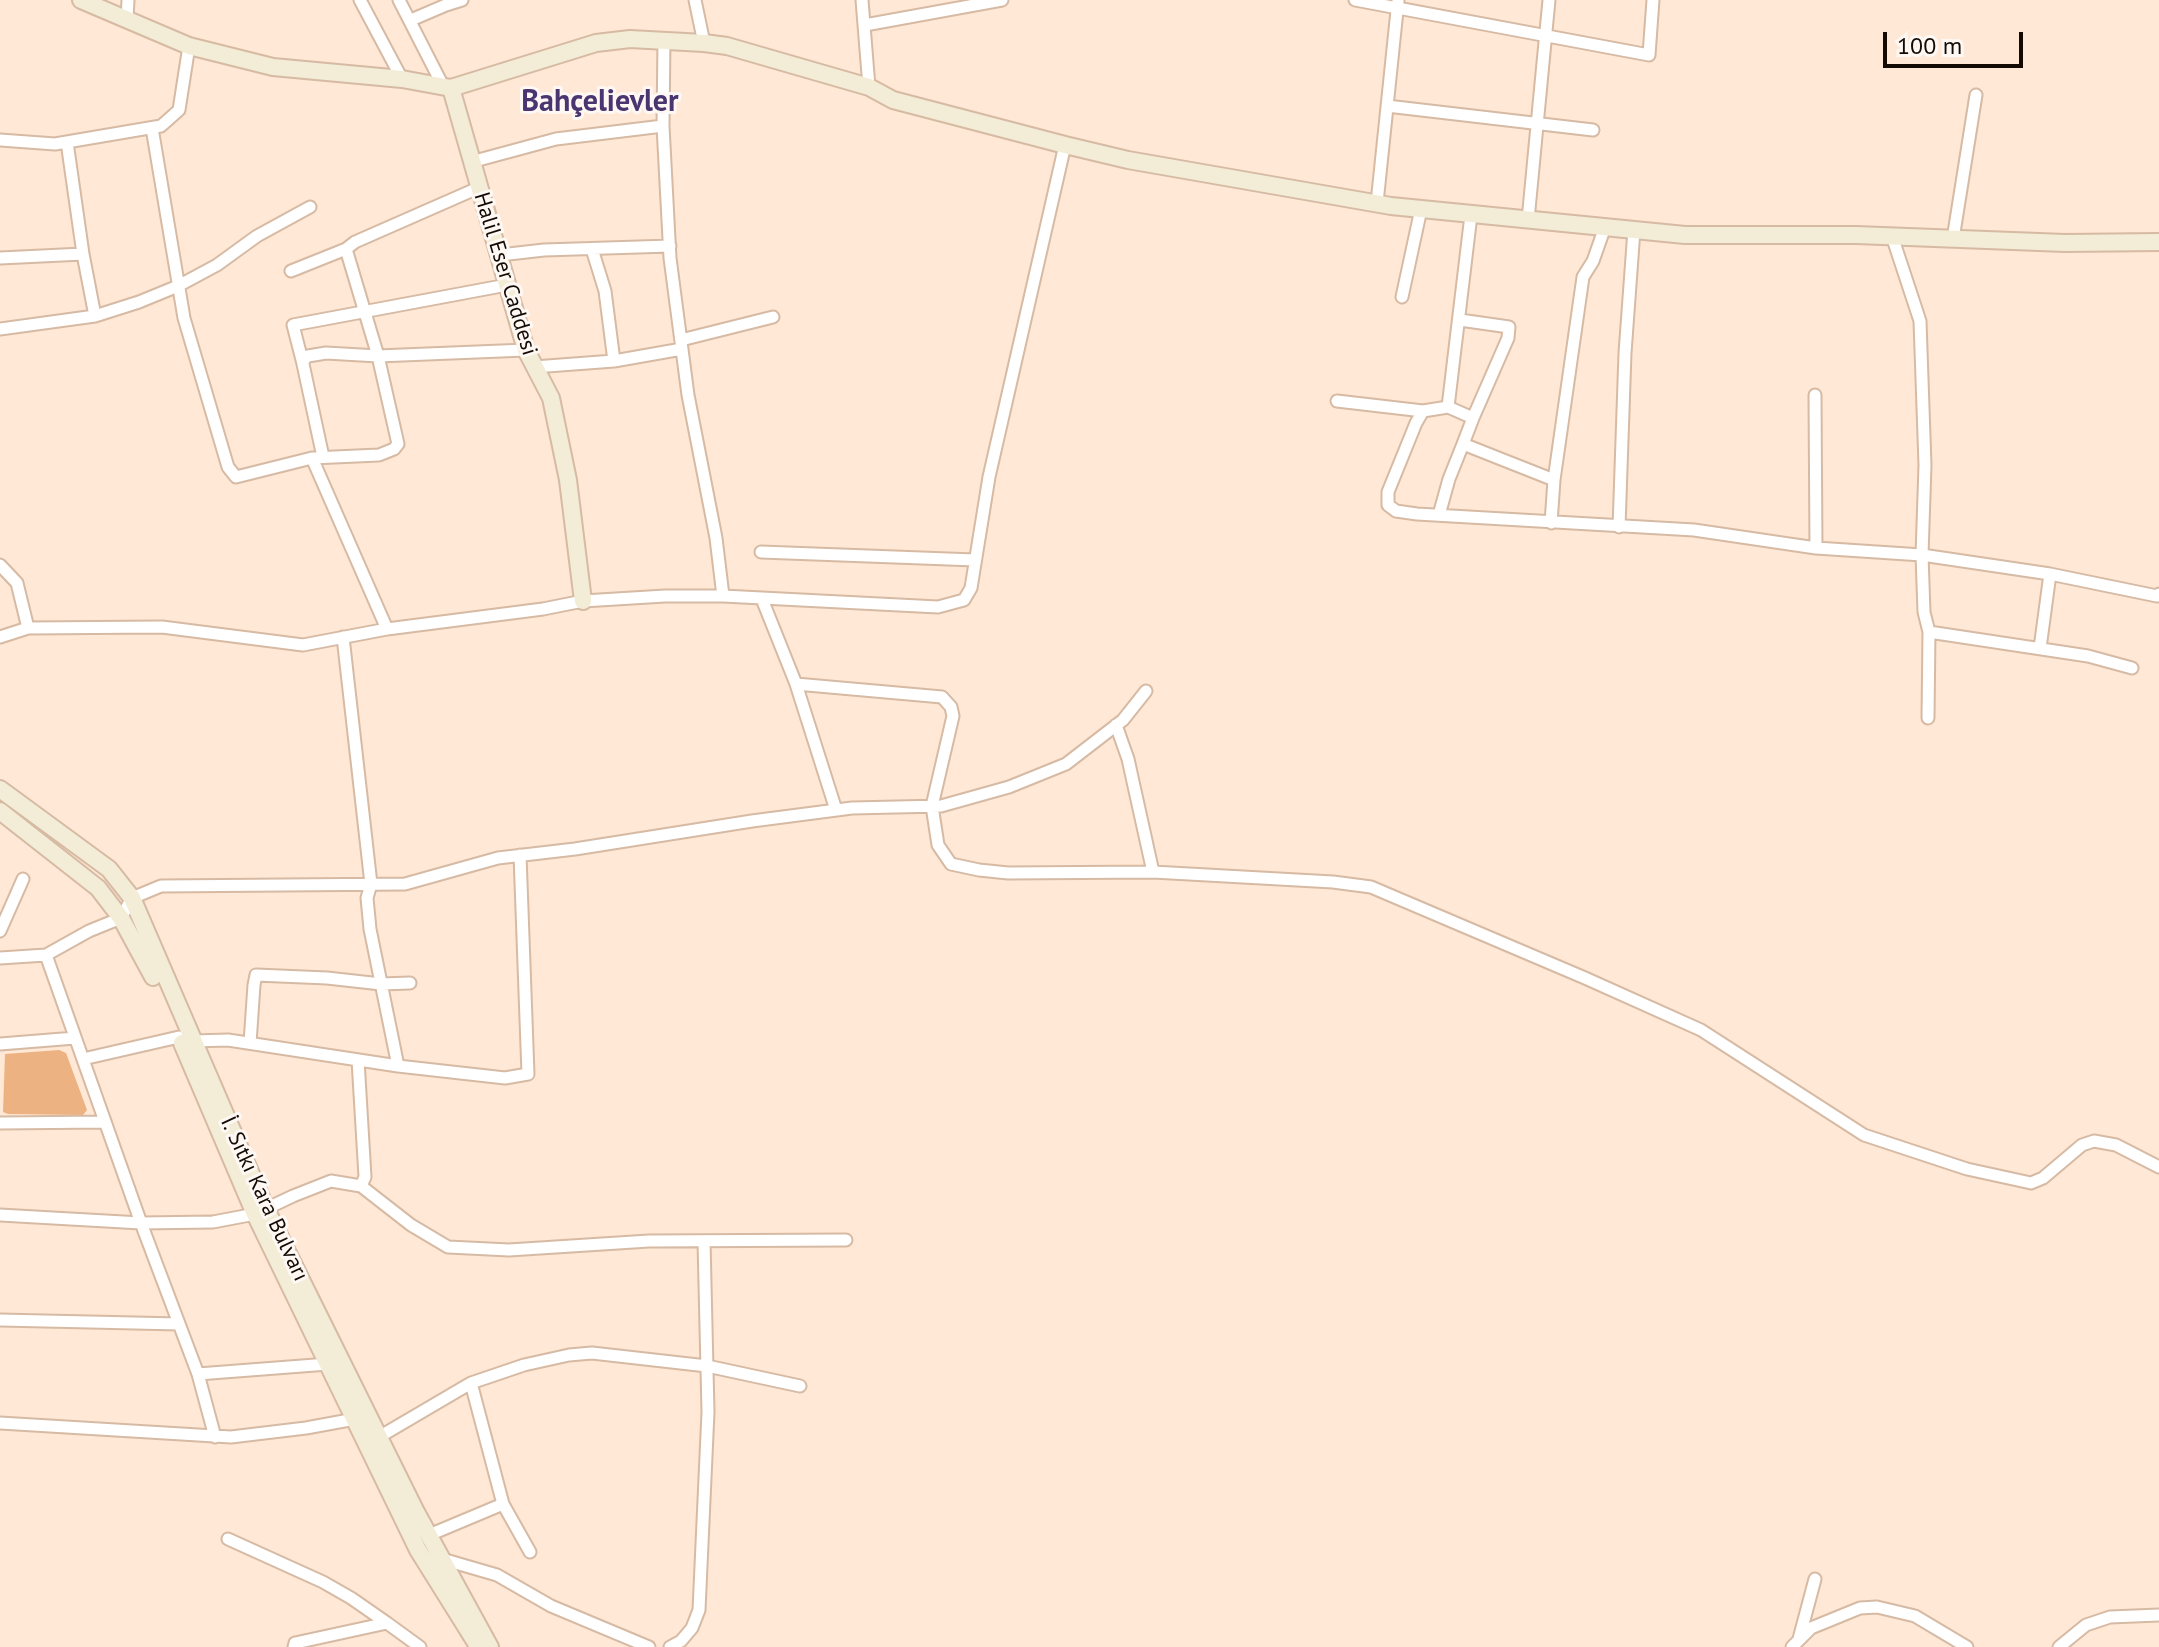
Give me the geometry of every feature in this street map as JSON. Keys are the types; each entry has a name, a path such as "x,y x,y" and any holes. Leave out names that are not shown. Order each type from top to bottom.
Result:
{"street":[{"path":"81,0 189,46 273,67 402,79 447,87 596,43 664,39 727,46 869,87 893,100 1128,160 1377,203 1471,215 1685,235 2159,242"},
{"path":"127,20 128,0"},
{"path":"360,0 402,79"},
{"path":"399,0 447,87"},
{"path":"411,20 445,2 462,0"},
{"path":"695,0 704,43"},
{"path":"862,0 869,87"},
{"path":"865,25 950,5 1002,0"},
{"path":"1355,0 1398,4 1649,55 1653,0"},
{"path":"1528,220 1549,0"},
{"path":"1377,203 1398,4"},
{"path":"664,39 663,126 670,258 688,395 716,538 723,596"},
{"path":"0,140 55,144 161,126 179,110 189,46"},
{"name":"Halil Eser Caddesi","path":"447,87 500,255 526,350 551,398 565,467 583,601"},
{"path":"1953,239 1976,95"},
{"path":"1387,106 1593,130"},
{"path":"471,162 556,139 663,126"},
{"path":"152,128 184,318 228,467 236,477 317,458 379,455 398,444 378,356 346,249"},
{"path":"67,142 95,316"},
{"path":"0,637 28,628 162,627 303,645 387,629 583,601 723,596 938,607 964,600 971,588 989,477 1065,145"},
{"path":"291,271 478,188"},
{"path":"0,329 95,316 139,302 217,265 257,236 310,207"},
{"path":"1402,297 1421,209"},
{"path":"1448,407 1471,215"},
{"path":"1551,523 1554,480 1583,277 1593,261 1605,227"},
{"path":"1619,527 1625,353 1634,230"},
{"path":"1892,236 1920,321 1925,465 1922,555 1924,612 1929,632 1928,718"},
{"path":"500,255 544,250 670,246"},
{"path":"592,249 605,291 614,361"},
{"path":"0,258 83,254"},
{"path":"387,629 317,458 303,364 293,325 507,285"},
{"path":"534,367 614,361 773,317"},
{"path":"1439,515 1449,479 1508,338 1509,327 1460,320"},
{"path":"303,364 308,356 326,353 378,356 526,350"},
{"path":"1815,395 1816,548"},
{"path":"1337,401 1423,411 1448,407 1473,418"},
{"path":"1423,411 1388,492 1388,505 1396,511 1694,530 1816,548 1922,555 2159,594"},
{"path":"1463,444 1554,480"},
{"path":"761,552 975,560"},
{"path":"0,565 17,583 28,628"},
{"path":"2040,648 2050,574"},
{"path":"762,599 796,684 836,810"},
{"path":"1929,632 2088,656 2132,668"},
{"path":"343,637 371,884 367,898 370,929 398,1066"},
{"path":"796,684 942,697 951,707 953,716 932,806 938,845 951,864 1008,873 1153,872 1371,887 1701,1030 1864,1135 1967,1169 2031,1183 2043,1178 2082,1145 2094,1141 2116,1145 2159,1167"},
{"path":"0,958 46,955 89,931 121,918 132,898 161,886 405,884 498,858 752,821 836,810 941,806 1009,787 1066,764 1123,720 1146,691"},
{"path":"1116,725 1128,759 1153,872"},
{"name":"İ. Sıtkı Kara Bulvarı","path":"0,789 109,869 132,898 186,1039 328,1364 418,1550 479,1647"},
{"name":"İ. Sıtkı Kara Bulvarı","path":"0,811 98,888 121,918 186,1039"},
{"path":"83,1059 186,1039 228,1040 398,1066 505,1078 528,1074 520,855"},
{"path":"0,931 23,879"},
{"path":"46,955 198,1374 215,1437"},
{"path":"250,1043 256,975 381,984 410,983"},
{"path":"0,1044 75,1038"},
{"path":"358,1060 365,1177 361,1186"},
{"path":"0,1123 105,1122"},
{"path":"0,1215 141,1223 213,1222 261,1212 331,1181 361,1186 411,1225 448,1247 509,1250 649,1241 846,1240"},
{"name":"İ. Sıtkı Kara Bulvarı","path":"261,1212 490,1647"},
{"path":"670,1647 681,1641 692,1628 699,1610 708,1412 704,1241"},
{"path":"0,1320 179,1324"},
{"path":"379,1437 471,1383 524,1365 569,1355 592,1353 707,1366 800,1386"},
{"path":"198,1374 328,1364"},
{"path":"471,1383 503,1504 530,1552"},
{"path":"0,1423 231,1437 355,1419"},
{"path":"429,1535 503,1504"},
{"path":"228,1539 323,1582 420,1647"},
{"path":"442,1559 497,1575 551,1606 649,1647"},
{"path":"1795,1643 1815,1579"},
{"path":"1795,1643 1811,1628 1835,1617 1860,1608 1877,1607 1915,1616 1967,1647"},
{"path":"2059,1647 2086,1625 2110,1617 2159,1615"},
{"path":"294,1647 295,1643 387,1623"}],"shaded area":[{"path":"59,1050 66,1053 87,1110 83,1115 3,1112 5,1054"}],"district":[{"name":"Bahçelievler","path":"600,102"}]}
